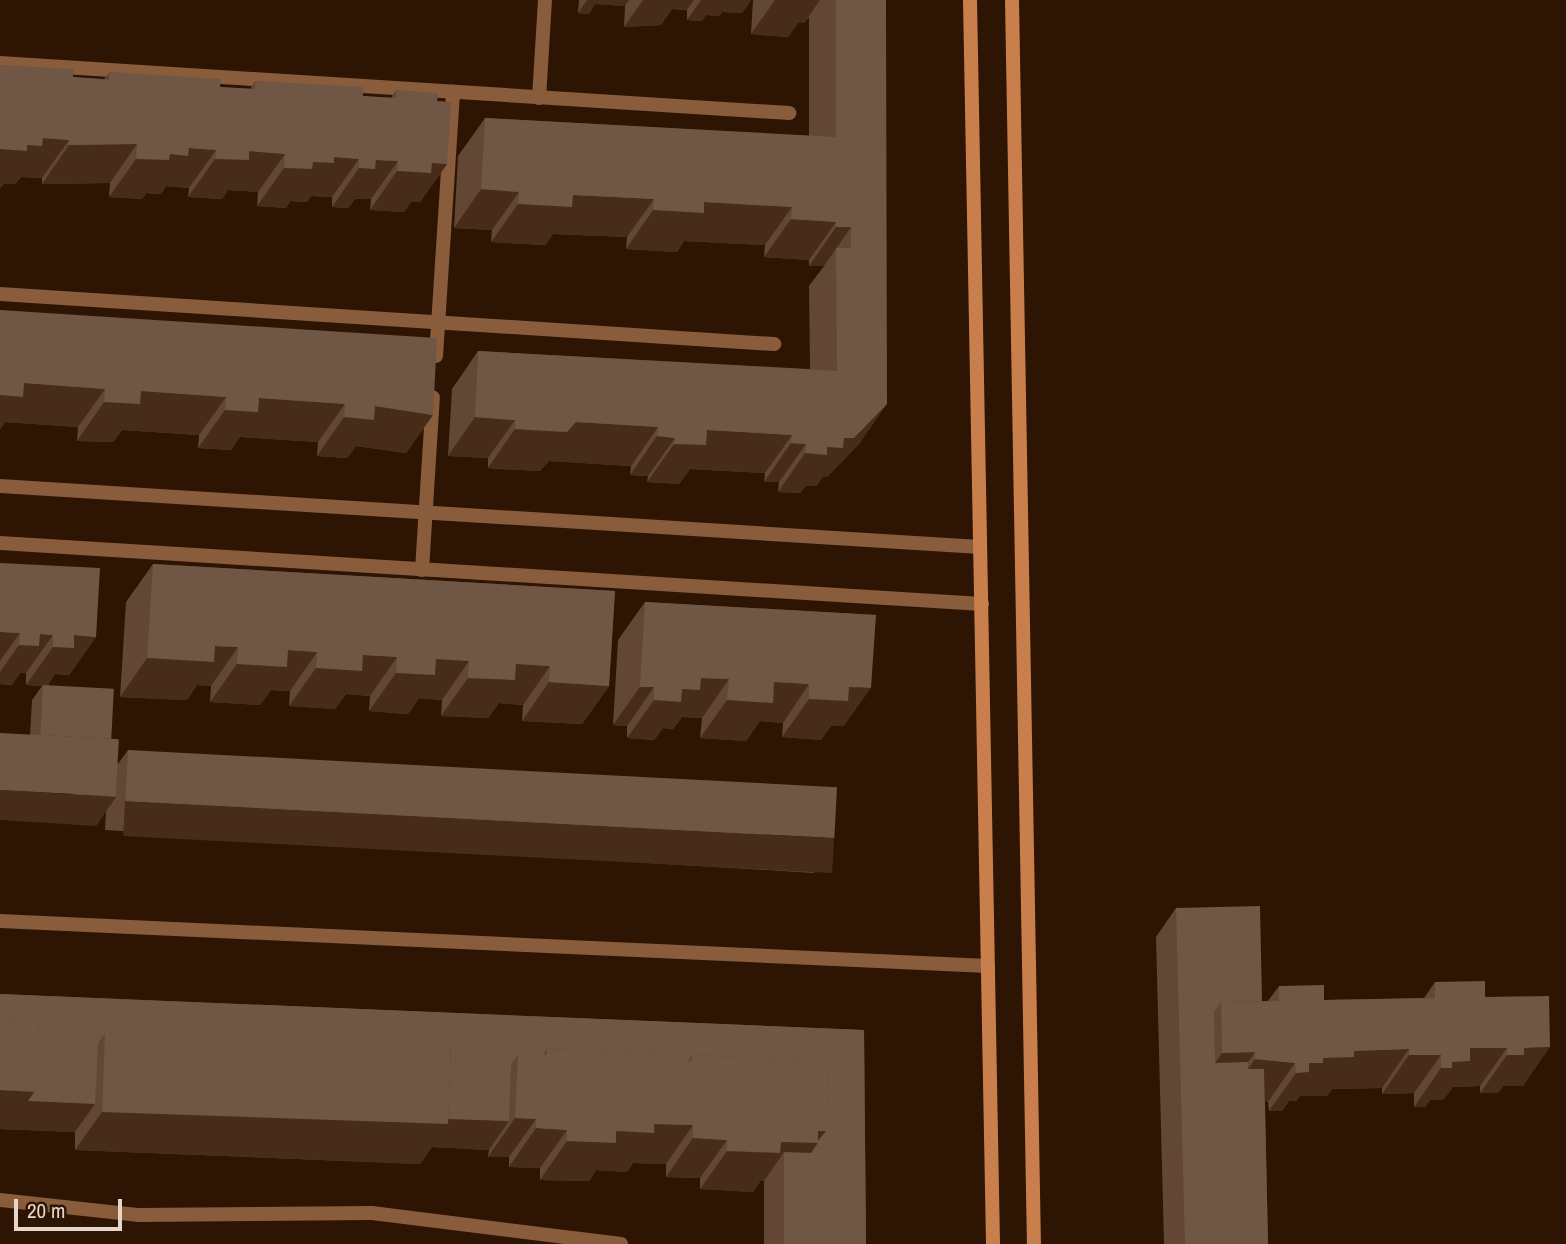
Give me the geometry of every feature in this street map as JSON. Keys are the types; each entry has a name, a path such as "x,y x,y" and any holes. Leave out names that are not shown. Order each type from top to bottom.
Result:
{"street":[{"path":"539,98 545,0"},
{"path":"971,0 993,1244"},
{"path":"1012,0 1034,1244"},
{"path":"0,63 789,113"},
{"path":"422,570 453,92"},
{"path":"0,294 774,344"},
{"path":"0,486 980,547"},
{"path":"0,543 982,604"},
{"path":"0,921 988,965"},
{"path":"0,1200 139,1215 372,1213 621,1244"}],"building":[{"path":"836,0 886,0 887,404 854,438 844,438 843,448 827,447 827,455 805,453 806,444 791,443 792,435 707,430 706,445 674,444 675,438 657,436 658,427 576,422 567,432 528,430 515,429 515,420 475,417 478,351 837,371 836,248 851,248 851,227 836,227 836,222 791,219 792,207 704,202 704,213 653,210 654,199 573,195 572,207 518,204 519,192 481,189 485,118 836,137"},
{"path":"0,65 74,69 73,77 109,80 110,72 221,79 220,87 255,89 255,81 363,87 363,96 396,98 396,90 438,93 437,101 451,102 447,164 432,163 431,173 397,171 398,161 376,160 375,169 359,168 359,159 334,157 334,163 313,162 312,169 284,168 285,154 249,151 249,160 215,159 216,150 189,148 188,156 170,154 169,160 136,159 137,144 69,145 69,140 43,138 42,146 27,145 27,151 0,149"},
{"path":"0,310 437,338 433,415 375,406 374,420 344,417 345,404 259,398 258,412 225,410 226,397 141,391 140,404 104,402 105,389 24,383 23,397 0,395"},
{"path":"0,563 100,568 96,637 74,635 74,648 53,647 53,635 40,634 39,646 19,645 20,633 0,632"},
{"path":"153,564 615,591 609,686 549,682 550,666 516,664 515,680 468,678 469,661 436,659 435,675 396,673 397,657 363,655 362,671 316,668 317,652 288,650 287,667 237,664 238,647 215,646 214,662 147,658"},
{"path":"645,602 876,615 871,688 849,687 848,701 809,699 809,684 774,682 773,703 727,700 729,679 701,678 700,690 682,689 681,702 654,700 654,687 640,687"},
{"path":"43,685 114,689 111,739 40,735"},
{"path":"0,733 119,739 116,796 0,790"},
{"path":"128,750 837,787 834,838 125,801"},
{"path":"1260,906 1262,1001 1221,1002 1214,1012 1215,1063 1248,1062 1248,1069 1264,1069 1268,1244 1185,1244 1176,908"},
{"path":"1485,981 1485,997 1549,996 1550,1047 1524,1048 1524,1055 1507,1055 1507,1048 1470,1048 1470,1061 1452,1062 1452,1068 1441,1068 1441,1055 1409,1055 1409,1049 1354,1051 1354,1057 1323,1058 1323,1063 1309,1063 1309,1072 1296,1073 1295,1063 1255,1059 1255,1052 1222,1053 1221,1002 1279,1001 1279,986 1324,985 1324,1000 1435,998 1435,982"},
{"path":"0,994 864,1030 866,1244 784,1244 784,1152 811,1153 826,1131 829,1068 810,1066 810,1060 692,1055 688,1061 666,1060 666,1053 547,1048 543,1055 518,1054 511,1064 509,1121 448,1119 451,1047 105,1033 98,1043 95,1104 28,1101 35,1091 39,1022 0,1020"},
{"path":"0,1020 39,1022 35,1092 0,1090"},
{"path":"105,1033 451,1045 448,1124 102,1112"},
{"path":"547,1048 666,1053 666,1060 692,1061 692,1055 810,1060 810,1066 829,1068 826,1131 818,1131 818,1143 781,1142 780,1153 727,1151 727,1140 693,1138 693,1125 654,1124 654,1133 616,1131 616,1143 567,1141 567,1130 536,1128 536,1119 515,1118 518,1054 547,1055"}]}
